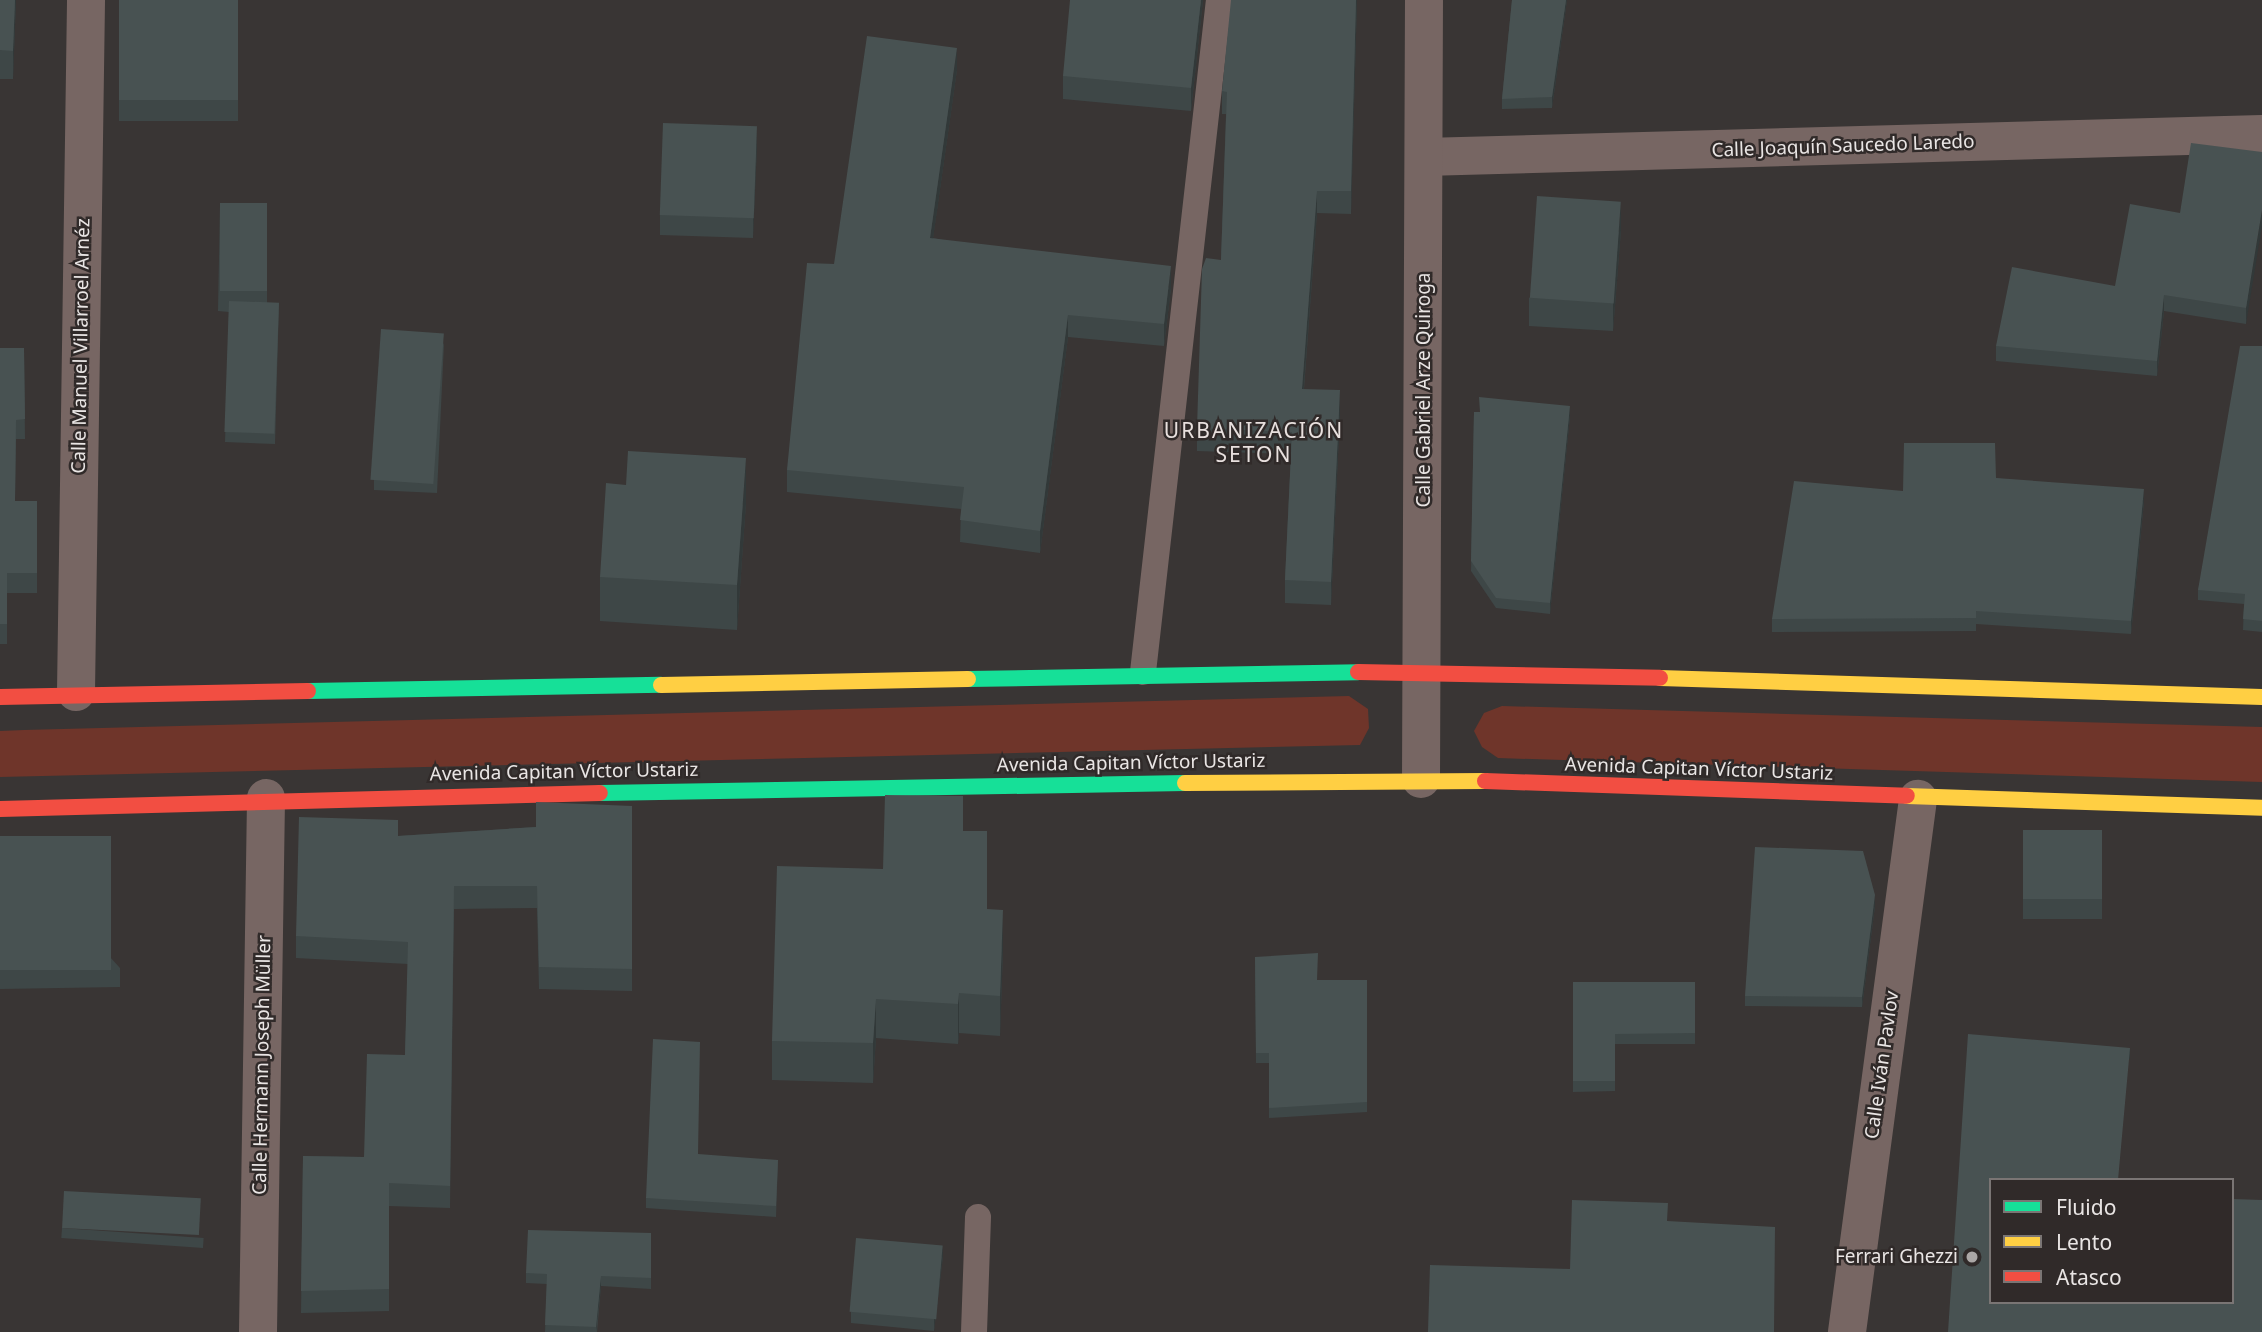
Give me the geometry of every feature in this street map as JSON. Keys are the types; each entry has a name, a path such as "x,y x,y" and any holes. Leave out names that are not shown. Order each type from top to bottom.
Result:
{"main road":[{"path":"0,697 76,692 1143,672 1423,671 2262,697"},
{"name":"Avenida Capitan Víctor Ustariz","path":"0,809 266,798 1420,779 1918,799 2262,808"}],"street":[{"name":"Calle Manuel Villarroel Arnéz","path":"76,692 86,0"},
{"name":"Calle Gabriel Arze Quiroga","path":"1420,779 1423,671 1424,0"},
{"name":"Calle Joaquín Saucedo Laredo","path":"1424,157 2262,134"},
{"name":"Calle Hermann Joseph Müller","path":"258,1332 266,798"},
{"name":"Calle Iván Pavlov","path":"1847,1332 1918,799"}],"lane":[{"path":"1143,672 1219,0"},
{"path":"974,1332 978,1217"}],"shaded area":[{"path":"1349,696 1368,709 1369,728 1360,745 0,777 0,731"},
{"path":"1502,706 2262,727 2262,782 1498,758 1482,747 1474,731 1484,713"}],"building":[{"path":"0,0 15,0 13,51 0,50"},
{"path":"119,0 238,0 238,100 119,100"},
{"path":"1070,0 1201,0 1191,88 1063,76"},
{"path":"1231,0 1356,0 1351,191 1317,191 1302,389 1340,390 1331,582 1285,580 1292,432 1197,428 1202,269 1206,258 1221,260 1227,92 1222,91"},
{"path":"1512,0 1566,0 1552,97 1502,99"},
{"path":"867,36 957,48 930,238 1171,266 1164,324 1068,315 1040,531 960,520 964,487 787,470 807,263 834,264"},
{"path":"663,123 757,126 754,218 660,215"},
{"path":"2191,143 2262,152 2262,210 2246,308 2164,295 2157,361 1996,346 2012,267 2115,286 2130,204 2180,213"},
{"path":"1537,196 1621,202 1614,304 1530,298"},
{"path":"220,203 267,203 267,291 220,291"},
{"path":"229,301 279,303 274,434 224,432"},
{"path":"381,329 444,333 433,484 370,480"},
{"path":"2240,346 2262,346 2262,621 2243,619 2245,594 2198,590"},
{"path":"0,348 24,348 25,419 16,420 15,501 37,501 37,573 7,573 7,624 0,624"},
{"path":"1479,397 1570,406 1550,603 1496,598 1471,561 1474,412 1480,412"},
{"path":"1904,443 1995,443 1996,478 2144,489 2131,621 1976,611 1976,618 1772,619 1794,481 1903,491"},
{"path":"628,451 746,458 737,585 600,577 606,483 626,485"},
{"path":"885,795 963,796 963,831 987,831 987,909 1003,910 1000,996 959,993 958,1004 876,999 873,1043 772,1041 777,866 883,869"},
{"path":"536,802 632,806 632,969 539,967 537,886 454,886 450,1186 389,1183 389,1289 301,1291 303,1156 364,1157 367,1054 405,1055 408,942 296,936 299,817 398,820 398,836 536,827"},
{"path":"2023,830 2102,830 2102,899 2023,899"},
{"path":"0,836 111,836 111,970 0,970"},
{"path":"1755,847 1863,851 1875,895 1862,997 1745,996"},
{"path":"1318,953 1317,980 1367,980 1367,1102 1269,1108 1269,1053 1256,1053 1255,957"},
{"path":"1573,982 1695,982 1695,1033 1615,1034 1615,1081 1573,1081"},
{"path":"1968,1034 2130,1048 2118,1178 1989,1178 1989,1304 2234,1304 2234,1199 2262,1200 2262,1332 1948,1332"},
{"path":"653,1039 700,1042 698,1154 778,1160 776,1206 646,1198"},
{"path":"64,1191 201,1198 199,1235 62,1228"},
{"path":"1572,1200 1668,1203 1667,1221 1775,1227 1774,1332 1428,1332 1430,1265 1570,1269"},
{"path":"528,1230 651,1233 651,1278 601,1276 596,1327 545,1325 547,1274 526,1273"},
{"path":"856,1238 943,1246 936,1319 850,1312"}],"traffic: fast":[{"path":"968,679 1358,672"},
{"path":"308,691 661,685"},
{"path":"600,793 1185,783"}],"traffic: slow":[{"path":"1660,678 2262,697"},
{"path":"661,685 968,679"},
{"path":"1185,783 1485,781"},
{"path":"1907,796 2262,808"}],"traffic: jam":[{"path":"1358,672 1660,678"},
{"path":"0,697 308,691"},
{"path":"1485,781 1907,796"},
{"path":"0,809 600,793"}],"place":[{"name":"Ferrari Ghezzi","path":"1972,1257"}],"district":[{"name":"URBANIZACIÓN SETON","path":"1254,442"}]}
